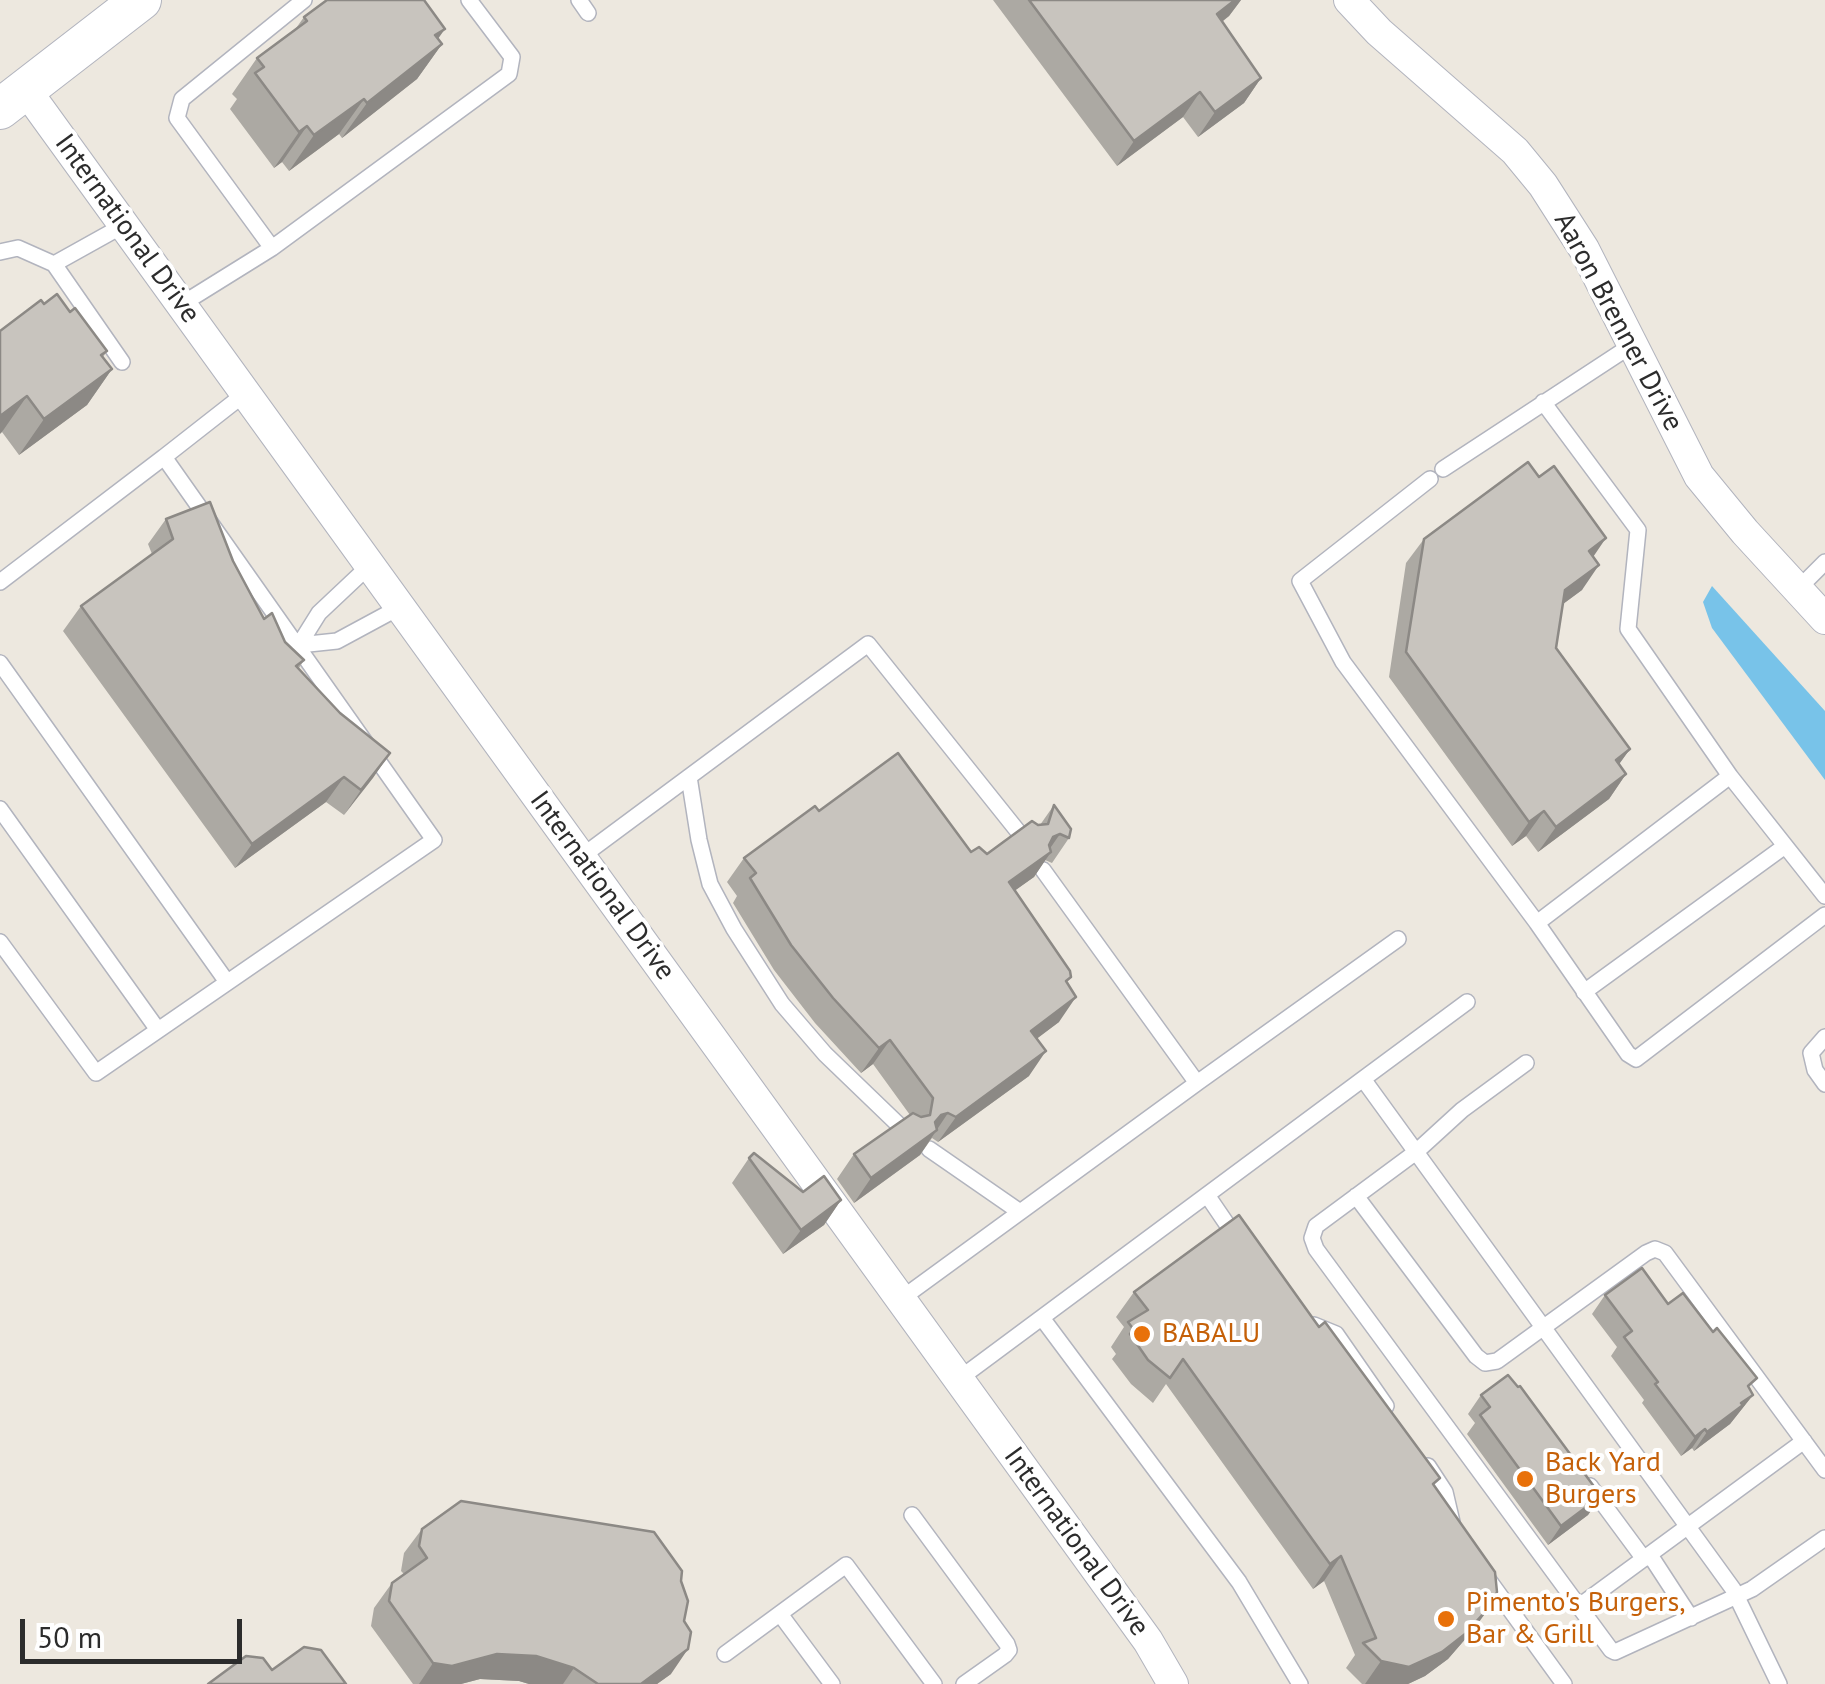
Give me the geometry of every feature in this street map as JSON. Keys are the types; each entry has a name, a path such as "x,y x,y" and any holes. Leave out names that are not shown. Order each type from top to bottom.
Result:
{"street":[{"path":"13,100 141,0"},
{"name":"Aaron Brenner Drive","path":"1349,0 1379,32 1515,150 1534,173 1584,248 1699,476 1825,619"},
{"name":"International Drive","path":"13,100 124,225 182,304 1148,1641 1173,1684"}],"lane":[{"path":"272,248 177,118 182,99 304,0"},
{"path":"182,304 272,248 509,74 512,56 469,0"},
{"path":"54,264 124,225"},
{"path":"0,252 18,248 54,264 122,362"},
{"path":"1632,345 1437,474 1300,581 1342,662 1636,1060 1825,915"},
{"path":"0,582 246,392"},
{"path":"1543,402 1638,530 1628,628 1730,776 1825,896"},
{"path":"0,942 96,1073 434,840 164,457"},
{"path":"1798,589 1825,562"},
{"path":"299,645 319,614 370,564"},
{"path":"299,645 337,640 400,607"},
{"path":"581,857 868,644 1024,839"},
{"path":"0,663 227,982"},
{"path":"1536,923 1730,776"},
{"path":"689,777 710,884 734,930 782,1004 825,1054 905,1131"},
{"path":"0,809 158,1030"},
{"path":"1584,992 1785,846"},
{"path":"1043,870 1197,1083"},
{"path":"901,1298 1398,939"},
{"path":"959,1379 1467,1002"},
{"path":"1825,1036 1811,1053 1815,1070 1825,1084"},
{"path":"1526,1063 1316,1226 1312,1238 1316,1249 1615,1652 1737,1597 1825,1538"},
{"path":"1363,1079 1737,1597 1778,1684"},
{"path":"928,1149 1020,1212"},
{"path":"1207,1194 1246,1252"},
{"path":"1356,1196 1485,1363 1497,1361 1646,1253 1655,1249 1665,1252 1825,1470"},
{"path":"1042,1318 1239,1582 1300,1684"},
{"path":"1296,1318 1336,1334 1391,1413"},
{"path":"1497,1361 1508,1376"},
{"path":"1578,1607 1804,1442"},
{"path":"1424,1460 1445,1492 1454,1534"},
{"path":"1576,1468 1691,1618"},
{"path":"912,1514 1007,1644 1005,1655 964,1684"},
{"path":"1476,1564 1565,1684"},
{"path":"725,1654 846,1565 934,1684"},
{"path":"780,1614 832,1684"}],"water":[{"path":"1712,586 1825,711 1825,780 1712,628 1703,602"}],"building":[{"path":"327,0 424,0 445,29 435,35 442,44 367,103 364,99 314,135 307,126 299,132 255,73 264,67 257,58 307,21 304,17"},
{"path":"1029,0 1235,0 1217,14 1261,78 1215,112 1200,92 1134,141"},
{"path":"57,294 70,312 75,308 107,351 101,355 112,369 44,419 27,396 0,416 0,331 41,300 44,304"},
{"path":"1528,462 1539,477 1554,466 1606,538 1589,551 1599,565 1565,590 1556,648 1630,749 1616,760 1626,774 1556,827 1544,811 1529,822 1406,652 1424,539"},
{"path":"210,502 233,561 264,619 272,613 285,642 304,660 296,666 340,713 390,753 361,790 344,777 252,844 81,606 173,539 166,519"},
{"path":"898,753 971,852 979,847 987,854 1032,821 1048,824 1054,805 1071,829 1069,838 1060,834 1053,837 1051,852 1009,882 1070,971 1071,977 1066,981 1076,997 1031,1031 1046,1051 956,1117 941,1115 935,1122 937,1130 871,1178 854,1154 913,1113 921,1117 930,1115 933,1098 890,1040 879,1048 791,945 750,878 756,873 744,858 815,806 819,811"},
{"path":"754,1153 803,1192 824,1176 841,1200 801,1230 749,1158"},
{"path":"1239,1215 1319,1327 1325,1322 1440,1478 1433,1484 1495,1572 1497,1592 1492,1604 1465,1634 1442,1652 1409,1667 1381,1661 1363,1643 1376,1638 1341,1556 1330,1564 1183,1359 1170,1378 1148,1360 1130,1334 1134,1330 1128,1322 1148,1310 1134,1292"},
{"path":"1642,1268 1668,1304 1683,1293 1757,1378 1748,1386 1753,1395 1743,1405 1695,1437 1624,1337 1632,1331 1605,1295"},
{"path":"1508,1375 1601,1496 1561,1526 1480,1415 1490,1407 1481,1395"},
{"path":"461,1501 654,1532 682,1571 688,1601 684,1621 691,1632 688,1649 641,1684 598,1684 574,1668 536,1656 497,1654 452,1666 433,1663 389,1601 392,1583 427,1558 419,1546 422,1529"},
{"path":"304,1647 321,1650 346,1684 208,1684 246,1656 263,1658 272,1670"}],"place":[{"name":"BABALU","path":"1142,1334"},
{"name":"Back Yard Burgers","path":"1525,1479"},
{"name":"Pimento's Burgers, Bar & Grill","path":"1446,1619"}]}
